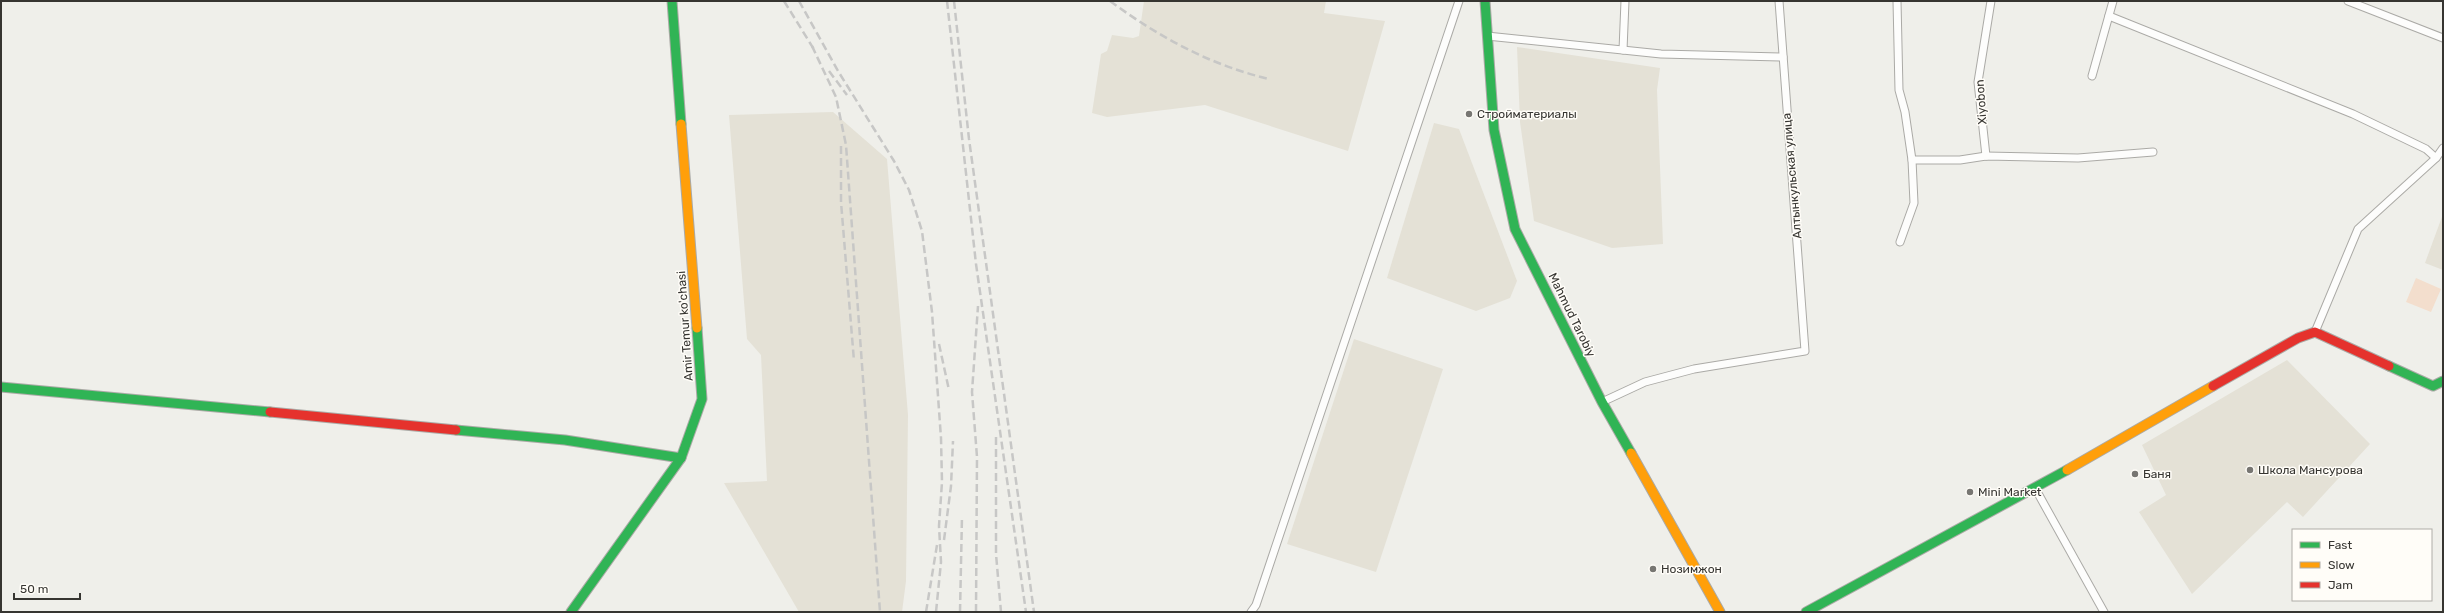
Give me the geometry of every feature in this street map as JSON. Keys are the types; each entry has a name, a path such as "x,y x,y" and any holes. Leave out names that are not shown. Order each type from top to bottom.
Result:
{"street":[{"name":"Amir Temur ko'chasi","path":"571,612 681,458 702,398 672,1"},
{"path":"1251,612 1259,597 1459,1"},
{"name":"Mahmud Tarobiy","path":"1485,1 1494,130 1516,229 1602,402 1720,612"},
{"path":"1623,50 1626,1"},
{"name":"Алтынкульская улица","path":"1602,402 1645,382 1694,369 1805,351 1779,1"},
{"path":"1897,1 1899,90 1905,112 1912,160 1914,204 1900,242"},
{"name":"Xiyobon","path":"1986,156 1978,82 1991,1"},
{"path":"2092,76 2113,1"},
{"path":"2348,1 2443,38"},
{"path":"2109,16 2353,114 2426,149 2436,158"},
{"path":"1487,36 1661,54 1782,57"},
{"path":"2315,332 2358,229 2436,158 2443,148"},
{"path":"1912,160 1960,160 1986,156 2078,158 2153,152"},
{"path":"1806,612 2035,488 2298,338 2315,332 2433,386 2443,381"},
{"path":"1,387 565,440 681,458"},
{"path":"2035,488 2104,612"}],"shaded area":[{"path":"1144,1 1326,1 1324,13 1385,21 1348,151 1205,105 1107,117 1092,113 1101,54 1107,51 1112,35 1133,38 1139,36"},
{"path":"1517,47 1660,68 1657,90 1663,244 1612,248 1534,221 1520,122"},
{"path":"833,112 887,159 908,415 906,581 902,612 799,612 724,483 767,481 761,355 747,339 729,115"},
{"path":"1434,123 1459,129 1517,281 1510,298 1476,311 1387,278"},
{"path":"2443,214 2443,270 2425,263"},
{"path":"2416,278 2441,289 2431,312 2406,302"},
{"path":"1354,339 1443,369 1376,572 1287,544"},
{"name":"Школа Мансурова","path":"2287,360 2370,444 2303,517 2287,502 2192,594 2139,512 2166,495 2142,445"}],"railway":[{"path":"784,1 815,51"},
{"path":"799,1 838,71 894,161 909,190 922,231 932,312 941,438 942,482 939,526 941,562 936,612"},
{"path":"947,1 976,264 1026,612"},
{"path":"954,1 969,139 1034,612"},
{"path":"1110,1 1166,38 1206,58 1226,66 1269,79"},
{"path":"812,46 836,97 846,145 880,612"},
{"path":"829,71 847,95"},
{"path":"841,146 841,202 854,361"},
{"path":"976,612 977,457 972,392 978,306"},
{"path":"939,344 949,390"},
{"path":"996,437 996,554 1001,612"},
{"path":"944,540 951,486 953,441"},
{"path":"960,612 962,516"},
{"path":"926,612 937,545"}],"traffic: fast":[{"path":"672,1 681,124"},
{"path":"1485,1 1494,130 1515,229 1602,402 1631,453"},
{"path":"571,612 681,458 702,399 697,328"},
{"path":"2389,366 2433,386 2443,381"},
{"path":"1,387 270,412"},
{"path":"456,430 565,440 681,458"},
{"path":"1806,612 2067,470"}],"traffic: slow":[{"path":"681,124 697,328"},
{"path":"2067,470 2213,386"},
{"path":"1631,453 1720,612"}],"traffic: jam":[{"path":"2213,386 2298,338 2315,332 2389,366"},
{"path":"270,412 456,430"}],"place":[{"name":"Стройматериалы","path":"1469,114"},
{"name":"Школа Мансурова","path":"2250,470"},
{"name":"Баня","path":"2135,474"},
{"name":"Mini Market","path":"1970,492"},
{"name":"Нозимжон","path":"1653,569"}]}
